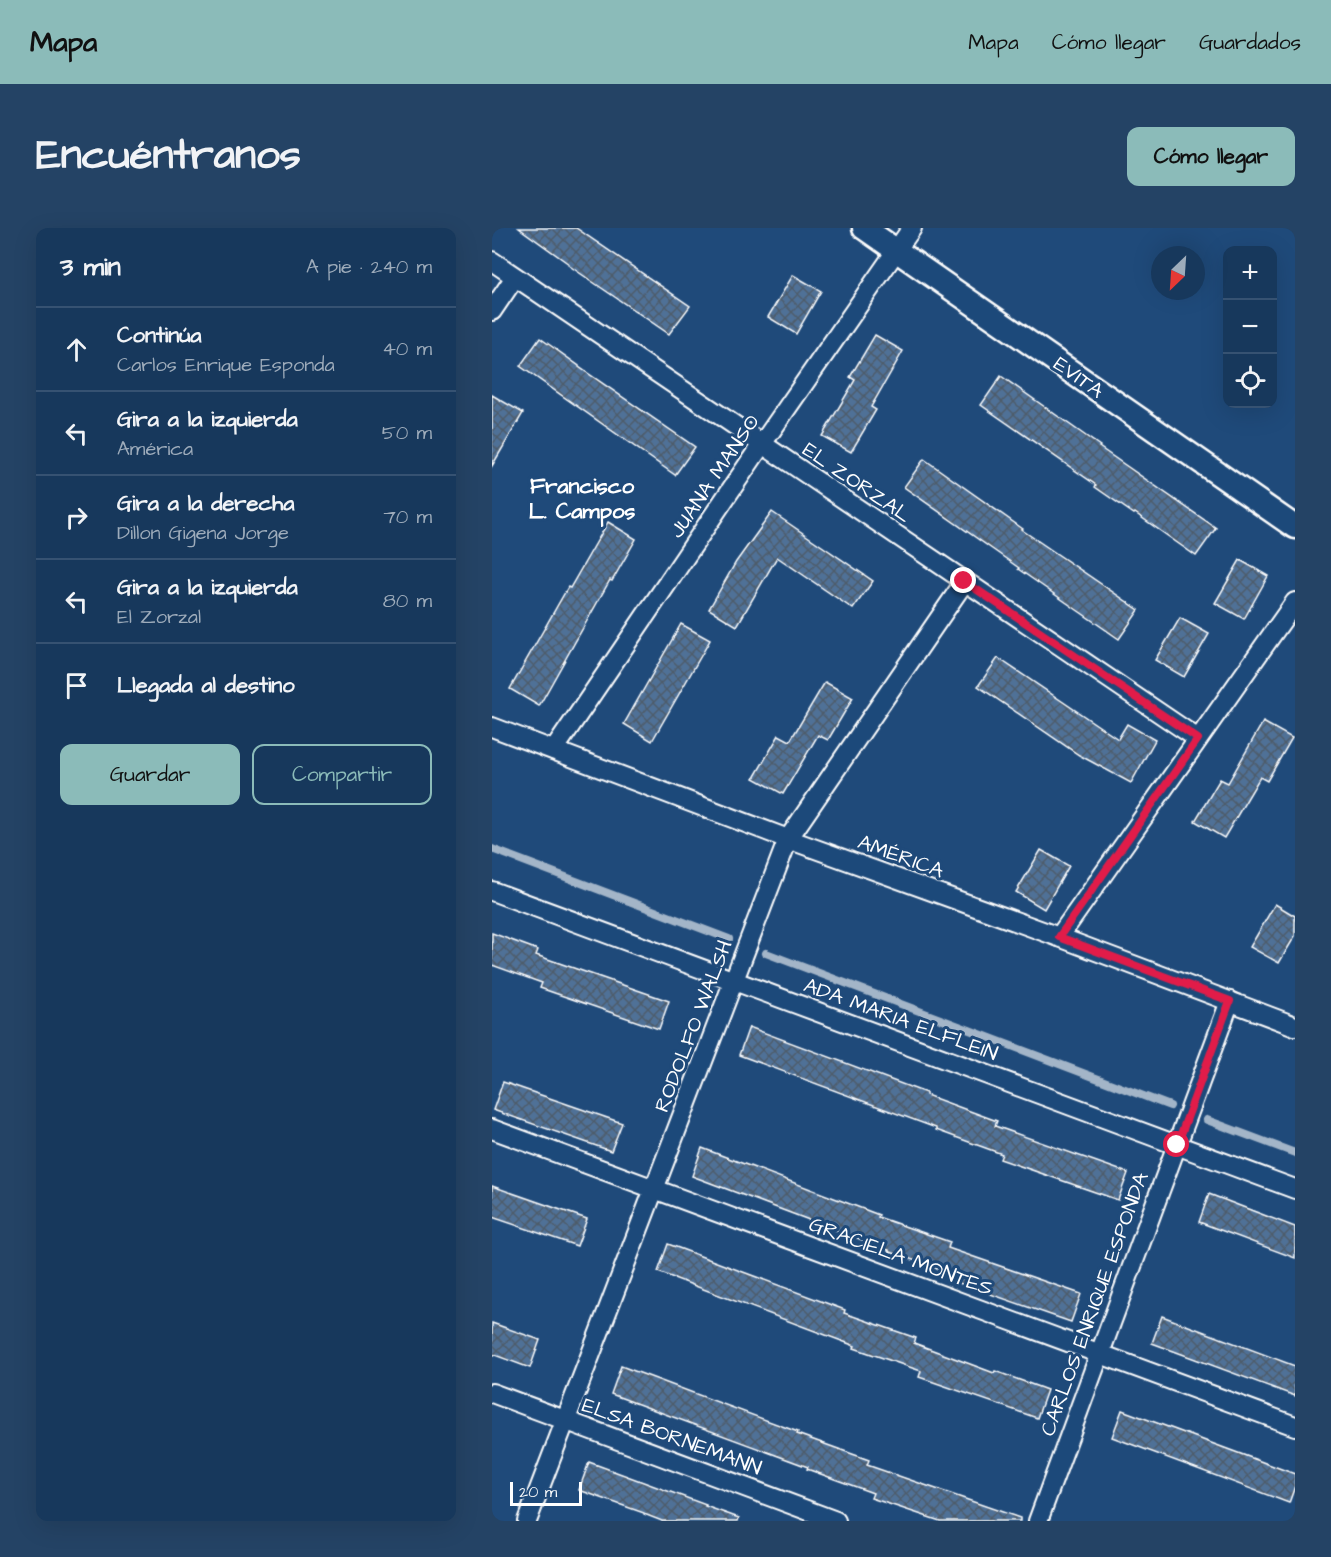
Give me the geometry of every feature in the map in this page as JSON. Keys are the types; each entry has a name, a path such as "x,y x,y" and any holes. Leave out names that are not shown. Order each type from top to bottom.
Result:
{"street":[{"name":"EVITA","path":"864,228 1295,527"},
{"name":"JUANA MANSO","path":"554,750 912,228"},
{"name":"EL ZORZAL","path":"492,261 1198,739"},
{"path":"492,311 515,277"},
{"name":"RODOLFO WALSH","path":"527,1521 788,839 964,581"},
{"path":"1059,937 1295,602"},
{"name":"AMÉRICA","path":"492,727 788,839 1293,1022"},
{"name":"ADA MARIA ELFLEIN","path":"492,891 1295,1189"},
{"name":"CARLOS ENRIQUE ESPONDA","path":"1038,1521 1230,1001"},
{"name":"GRACIELA MONTES","path":"492,1129 1295,1426"},
{"name":"ELSA BORNEMANN","path":"492,1393 836,1521"}],"building":[{"path":"519,228 576,228 690,306 669,334 568,265"},
{"path":"793,275 821,291 796,334 768,317"},
{"path":"875,335 903,351 871,407 876,410 851,452 822,436 855,380 850,377"},
{"path":"540,338 695,447 675,475 520,366"},
{"path":"1001,376 1216,528 1196,556 981,405"},
{"path":"492,395 523,413 492,466"},
{"path":"924,459 1139,610 1119,639 904,487"},
{"path":"772,512 873,581 853,609 777,557 737,626 709,609 736,562"},
{"path":"608,522 636,539 612,581 610,580 539,706 510,689"},
{"path":"1240,560 1268,576 1244,619 1215,603"},
{"path":"1180,618 1209,634 1184,677 1155,660"},
{"path":"681,624 710,640 652,741 624,724"},
{"path":"998,658 1118,739 1127,724 1155,740 1131,783 1079,755 978,686"},
{"path":"825,682 853,698 828,740 818,735 783,794 754,778 779,735 790,741"},
{"path":"1263,722 1292,738 1267,781 1260,777 1224,838 1195,821 1220,779 1228,783"},
{"path":"1041,850 1069,866 1044,909 1016,892"},
{"path":"1275,904 1295,916 1295,936 1279,963 1250,947"},
{"path":"492,933 538,950 536,955 669,1001 659,1029 540,988 542,983 492,965"},
{"path":"749,1027 997,1121 995,1126 1128,1173 1118,1200 1000,1159 1002,1154 739,1055"},
{"path":"503,1082 622,1123 611,1151 493,1110"},
{"path":"702,1148 879,1215 878,1217 950,1242 948,1248 1081,1294 1071,1322 953,1281 955,1275 692,1176"},
{"path":"492,1186 587,1219 577,1246 492,1217"},
{"path":"1209,1194 1295,1227 1295,1258 1199,1222"},
{"path":"668,1244 845,1310 844,1313 916,1338 914,1343 1047,1390 1037,1418 919,1377 921,1371 854,1348 855,1346 658,1272"},
{"path":"1162,1316 1295,1366 1295,1396 1152,1343"},
{"path":"492,1323 540,1340 530,1368 492,1354"},
{"path":"621,1366 869,1460 867,1465 1020,1518 1020,1521 940,1521 871,1498 873,1493 807,1469 808,1467 611,1394"},
{"path":"1122,1410 1295,1474 1295,1486 1289,1503 1112,1437"},
{"path":"589,1462 739,1518 738,1521 662,1521 579,1490"}],"waterway":[{"path":"492,849 729,939"},
{"path":"766,953 1170,1106"},
{"path":"1207,1120 1295,1153"}],"district":[{"name":"Francisco L. Campos","path":"582,498"}],"route":[{"path":"964,581 1198,739 1059,937 1230,1001 1177,1145"}]}
